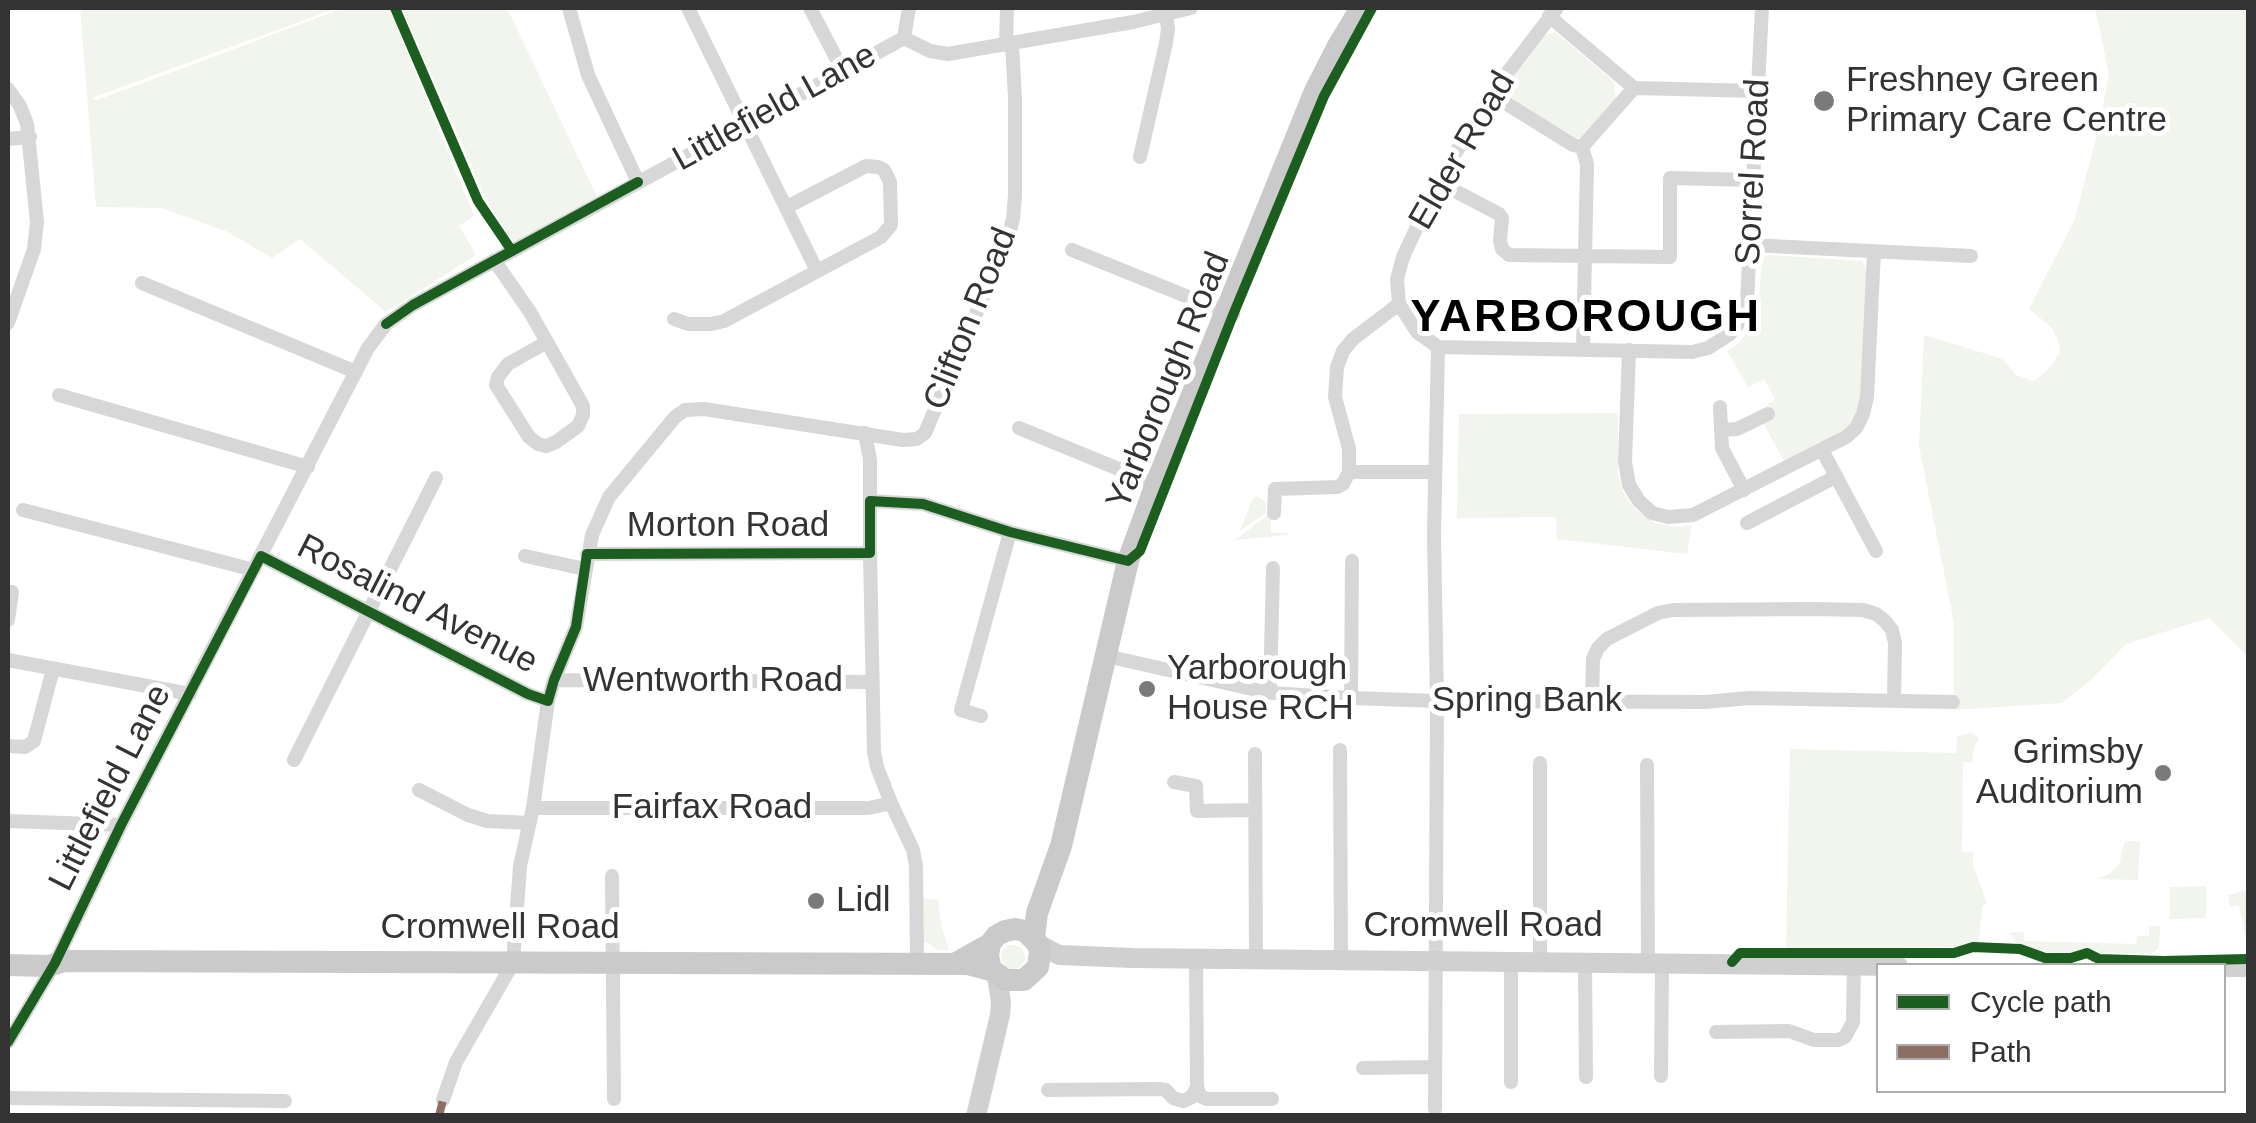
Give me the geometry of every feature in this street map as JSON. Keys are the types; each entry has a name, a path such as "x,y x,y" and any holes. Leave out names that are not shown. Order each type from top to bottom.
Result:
{"main road":[{"name":"Yarborough Road","path":"1034,957 1035,921 1062,846 1128,562 1315,91 1361,8"},
{"path":"998,938 1015,929 1026,932 1034,957 1015,982 994,973 988,956 998,938 1040,906"},
{"name":"Cromwell Road","path":"945,966 998,938"},
{"name":"Cromwell Road","path":"8,965 48,966 65,961 968,964 994,973"}],"street":[{"path":"568,8 588,76 638,182"},
{"path":"688,8 817,271"},
{"path":"810,8 842,71"},
{"name":"Littlefield Lane","path":"8,1042 55,964 121,825 377,335 398,314 904,38 909,8"},
{"name":"Clifton Road","path":"865,433 914,440 927,430 1006,241 1016,195 1015,98 1007,8"},
{"path":"904,38 939,54 1190,8"},
{"name":"Sorrel Road","path":"1438,347 1692,352 1708,348 1730,334 1747,301 1760,8"},
{"path":"1553,12 1634,88 1758,91"},
{"name":"Elder Road","path":"1399,304 1399,268 1438,182 1492,94 1553,12"},
{"path":"1140,157 1166,43 1166,14"},
{"path":"1582,147 1634,88"},
{"path":"8,89 24,113 30,137 36,236 12,299 8,322"},
{"path":"1492,94 1573,146 1582,147"},
{"path":"8,139 30,137"},
{"path":"1582,147 1587,164 1583,349"},
{"path":"674,318 688,324 724,321 887,232 892,217 890,182 878,166 866,166 787,207"},
{"path":"1438,182 1499,214 1502,250 1509,255 1670,257 1670,178 1753,180"},
{"path":"1750,245 1971,256"},
{"path":"1072,250 1229,314"},
{"path":"1629,350 1629,485 1638,501 1652,513 1685,517 1846,438 1856,428 1867,397 1874,252"},
{"path":"494,260 530,312 547,342 582,406 578,426 546,446 529,437 496,385 508,364 547,342"},
{"path":"142,284 356,372"},
{"path":"1274,512 1275,488 1344,484 1349,449 1335,397 1338,367 1343,351 1353,339 1399,304 1416,332 1438,347 1434,536 1435,1108"},
{"path":"59,395 308,467"},
{"path":"1720,407 1722,448 1744,490"},
{"path":"443,1100 456,1062 512,964 520,866 548,701 576,627 586,561 598,516 608,496 685,410 704,408 865,433 870,460 874,752 891,803 913,850 916,964"},
{"path":"1721,430 1737,428 1768,414"},
{"path":"1018,428 1160,486"},
{"path":"1822,450 1876,551"},
{"path":"1348,472 1435,472"},
{"path":"1746,524 1835,477"},
{"path":"294,760 436,478"},
{"path":"870,501 924,504 1010,532 1128,562"},
{"name":"Rosalind Avenue","path":"23,510 258,563 368,611 548,701"},
{"path":"981,716 962,710 1010,532"},
{"name":"Morton Road","path":"525,556 586,561 870,554"},
{"path":"1351,698 1352,560"},
{"path":"1270,693 1272,568"},
{"path":"8,620 12,592"},
{"path":"1592,700 1593,660 1602,642 1658,613 1863,610 1876,614 1892,630 1894,701"},
{"name":"Spring Bank","path":"1106,656 1270,693 1351,698 1952,702"},
{"path":"8,660 190,694"},
{"path":"8,746 25,747 34,741 53,669"},
{"name":"Wentworth Road","path":"554,680 872,682"},
{"path":"1340,750 1342,960"},
{"path":"1255,754 1256,959"},
{"path":"1540,763 1540,962"},
{"path":"1648,764 1661,1076"},
{"path":"1174,782 1196,786 1197,811 1254,810"},
{"name":"Fairfax Road","path":"419,790 487,821 531,816 869,808 891,803"},
{"path":"8,821 121,825"},
{"path":"612,876 614,1099"},
{"name":"Cromwell Road","path":"1034,957 1052,952 1067,956 1196,960 1876,965"},
{"path":"997,1028 1034,957"},
{"path":"1196,960 1200,1096 1272,1099"},
{"path":"1511,1082 1512,962"},
{"path":"1585,962 1586,1077"},
{"path":"1716,1032 1788,1031 1814,1040 1838,1040 1853,1022 1854,964"},
{"path":"976,1116 1001,1002 994,973"},
{"path":"1363,1068 1434,1067"},
{"path":"1048,1090 1160,1089 1183,1101 1197,1088"},
{"path":"8,1098 285,1101"}],"shaded area":[{"path":"80,8 337,8 92,98 97,100 344,8 389,8 474,216 459,226 476,255 386,312 300,239 272,258 228,232 162,208 96,207"},
{"path":"402,8 507,8 597,197 514,243 486,199"},
{"path":"2095,8 2248,8 2248,657 2209,618 2126,644 2062,703 1954,710 1954,623 1919,446 1924,335 2003,359 2016,375 2034,381 2050,368 2060,352 2051,327 2029,309 2075,219 2100,122 2109,74"},
{"path":"1555,32 1613,81 1616,98 1583,138 1572,138 1506,95 1508,81 1542,36"},
{"path":"1762,257 1862,261 1867,271 1862,401 1850,424 1837,434 1784,461 1762,421 1774,416 1768,404 1775,399 1764,379 1748,387 1727,351 1753,325 1758,312"},
{"path":"1618,413 1618,474 1623,492 1634,508 1655,523 1692,525 1687,554 1557,539 1556,517 1457,518 1459,414"},
{"path":"1257,496 1266,502 1266,513 1239,532 1253,499"},
{"path":"1268,515 1271,533 1288,535 1235,540"},
{"path":"1971,733 1979,738 1972,762 1963,762 1962,852 1973,852 1973,865 1987,904 1982,906 1979,943 1963,947 1786,950 1790,749 1956,753 1957,736"},
{"path":"2125,841 2140,841 2138,880 2096,879 2119,864"},
{"path":"2206,886 2206,918 2170,919 2170,887"},
{"path":"2248,890 2248,949 2239,905 2230,907 2228,895"},
{"path":"923,899 938,900 949,950 937,950 923,942"},
{"path":"2149,926 2160,926 2159,948 2152,954 2094,950 2033,952 2017,944 2010,933 2024,932 2024,941 2136,944 2137,936 2149,936"},
{"path":"1013,945 1022,948 1022,966 1013,969 1004,966 1001,957 1004,948"}],"marked path":[{"path":"439,1116 443,1100"}],"cycle path":[{"path":"395,8 478,201 512,251"},
{"path":"8,1042 55,963 121,825 261,556 548,701 576,627 587,554 870,553 870,501 923,504 1010,532 1128,561 1140,551 1324,96 1372,8"},
{"path":"386,324 413,305 638,182"},
{"path":"1732,962 1740,953 1954,953 1973,947 2020,949 2045,958 2071,958 2087,953 2099,959 2248,959"}],"place":[{"name":"Freshney Green Primary Care Centre","path":"1824,101"},
{"name":"Yarborough House RCH","path":"1147,689"},
{"name":"Grimsby Auditorium","path":"2163,773"},
{"name":"Lidl","path":"816,901"}],"district":[{"name":"YARBOROUGH","path":"1586,319"}]}
